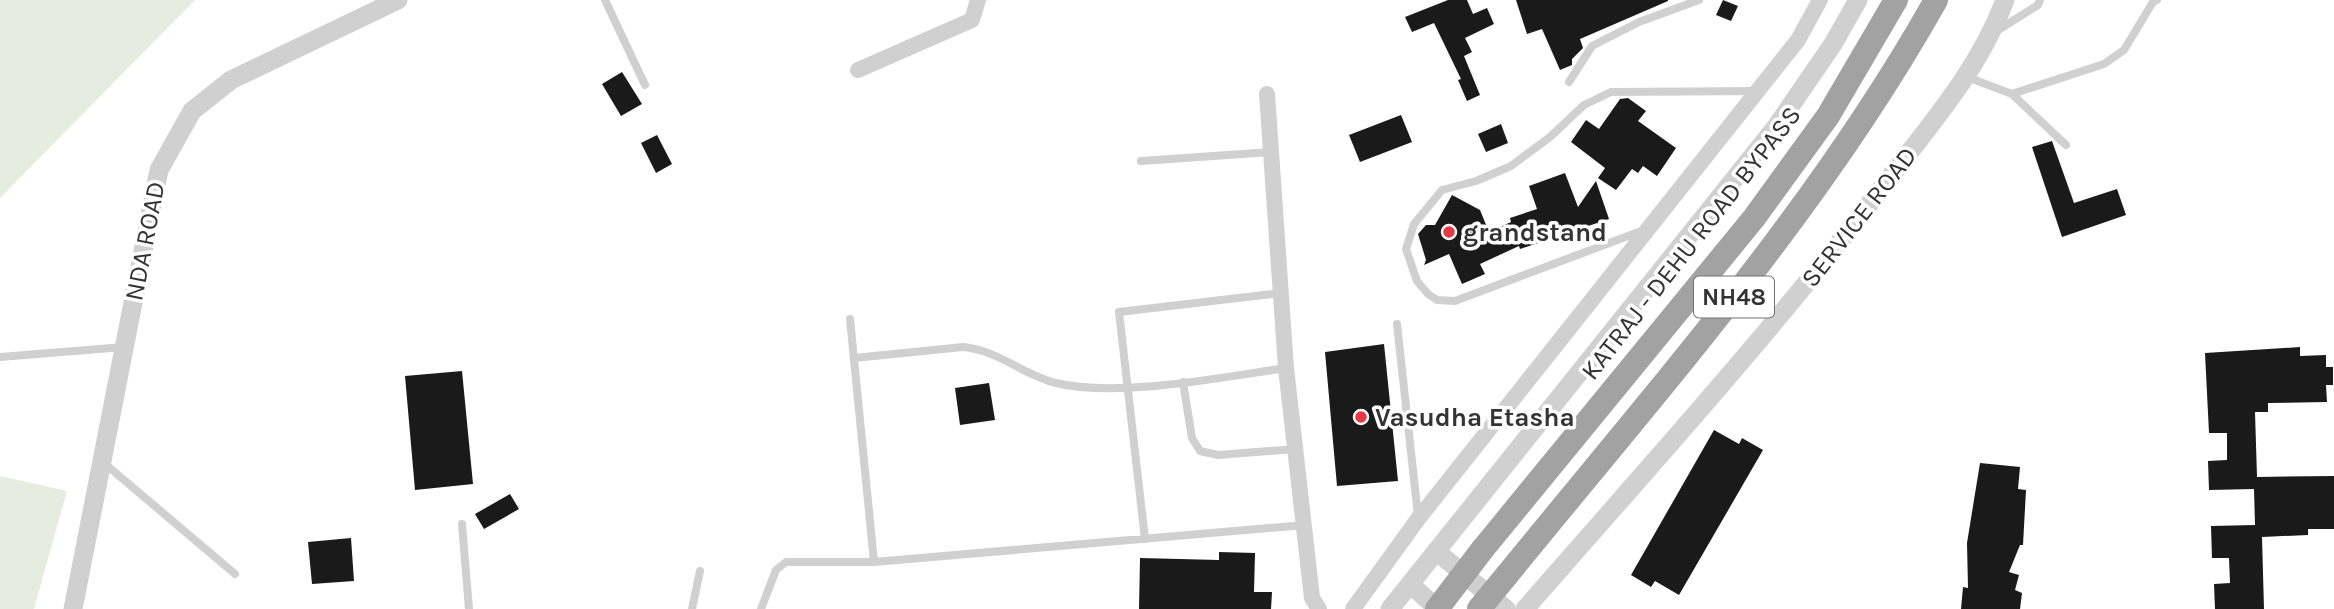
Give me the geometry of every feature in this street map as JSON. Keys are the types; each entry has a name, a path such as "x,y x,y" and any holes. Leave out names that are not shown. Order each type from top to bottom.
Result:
{"highway":[{"name":"KATRAJ - DEHU ROAD BYPASS","path":"1438,609 1482,550 1754,218 1828,116 1896,0"},
{"name":"NH48","path":"1479,609 1767,256 1844,149 1906,53 1936,0"}],"street":[{"name":"NDA ROAD","path":"73,609 159,170 192,111 231,80 398,0"},
{"path":"858,70 972,20 978,0"},
{"path":"1353,609 1418,519 1798,40 1820,0"},
{"path":"1390,609 1776,127 1833,44 1858,0"},
{"name":"SERVICE ROAD","path":"1525,609 1827,260 1967,77 1993,34 2005,0"},
{"path":"1268,94 1286,368 1306,525 1312,598 1319,609"},
{"path":"1436,551 1506,609"},
{"path":"1410,584 1438,609"}],"lane":[{"path":"605,0 645,85"},
{"path":"1569,82 1592,46 1639,22 1699,0"},
{"path":"1993,34 2038,5 2040,0"},
{"path":"2012,94 2104,64 2124,50 2157,0"},
{"path":"1967,77 2012,94 2066,145"},
{"path":"1650,227 1455,301 1437,300 1428,294 1417,281 1406,249 1413,224 1442,190 1476,181 1511,166 1550,137 1584,105 1611,92 1758,90"},
{"path":"1141,161 1271,152"},
{"path":"1144,539 1119,312 1281,293"},
{"path":"850,319 874,562"},
{"path":"1397,324 1418,519"},
{"path":"0,357 124,347"},
{"path":"854,358 963,347 977,348 1059,384 1126,386 1183,382 1286,368"},
{"path":"1183,382 1192,438 1200,451 1218,455 1296,449"},
{"path":"102,460 235,574"},
{"path":"463,524 469,609"},
{"path":"761,609 776,570 786,562 874,562 1306,525"},
{"path":"692,609 700,571"}],"shaded area":[{"path":"0,0 195,0 0,198"},
{"path":"0,476 67,491 34,609 0,609"}],"building":[{"path":"1448,0 1467,0 1473,14 1487,8 1494,24 1465,38 1472,52 1464,56 1480,95 1467,101 1458,80 1461,79 1434,23 1412,32 1405,17"},
{"path":"1516,0 1668,1 1580,39 1583,48 1572,59 1572,65 1560,70 1542,29 1527,34"},
{"path":"1723,0 1738,6 1731,21 1716,15"},
{"path":"622,72 642,104 621,116 602,84"},
{"path":"1628,98 1646,111 1638,121 1676,148 1657,176 1643,166 1638,173 1632,169 1616,190 1598,178 1605,168 1571,142 1586,120 1599,129 1620,99"},
{"path":"1401,115 1412,142 1360,162 1349,135"},
{"path":"1501,124 1508,143 1486,152 1478,134"},
{"path":"657,135 672,164 656,173 641,143"},
{"path":"2052,141 2074,203 2117,189 2126,215 2062,237 2032,147"},
{"path":"1565,173 1578,207 1596,181 1609,219 1520,249 1519,246 1480,264 1485,274 1462,284 1449,254 1424,265 1426,260 1418,234 1426,225 1435,225 1452,195 1480,210 1489,232 1511,222 1510,218 1537,209 1529,186"},
{"name":"Vasudha Etasha","path":"1384,344 1398,481 1337,486 1325,352"},
{"path":"2300,347 2300,356 2326,355 2326,367 2333,367 2333,385 2326,385 2327,402 2268,403 2268,412 2255,412 2257,477 2334,476 2334,529 2308,529 2308,535 2262,537 2264,609 2215,609 2214,584 2230,583 2229,558 2212,558 2211,526 2255,525 2254,489 2209,490 2208,461 2227,460 2227,433 2209,433 2205,353"},
{"path":"462,371 473,484 415,490 405,376"},
{"path":"989,383 995,420 960,425 955,388"},
{"path":"1714,430 1739,444 1742,438 1763,450 1679,595 1655,581 1651,587 1631,575"},
{"path":"1980,463 2020,467 2018,489 2026,490 2023,545 2020,545 2009,572 2019,575 2015,590 2022,593 2020,609 1961,609 1963,587 1968,588 1967,543"},
{"path":"510,494 519,509 484,529 475,514"},
{"path":"351,538 354,581 312,584 308,542"},
{"path":"1219,552 1255,553 1254,592 1272,592 1271,609 1139,609 1140,558 1219,560"}],"place":[{"name":"grandstand","path":"1449,232"},
{"name":"Vasudha Etasha","path":"1361,417"}]}
